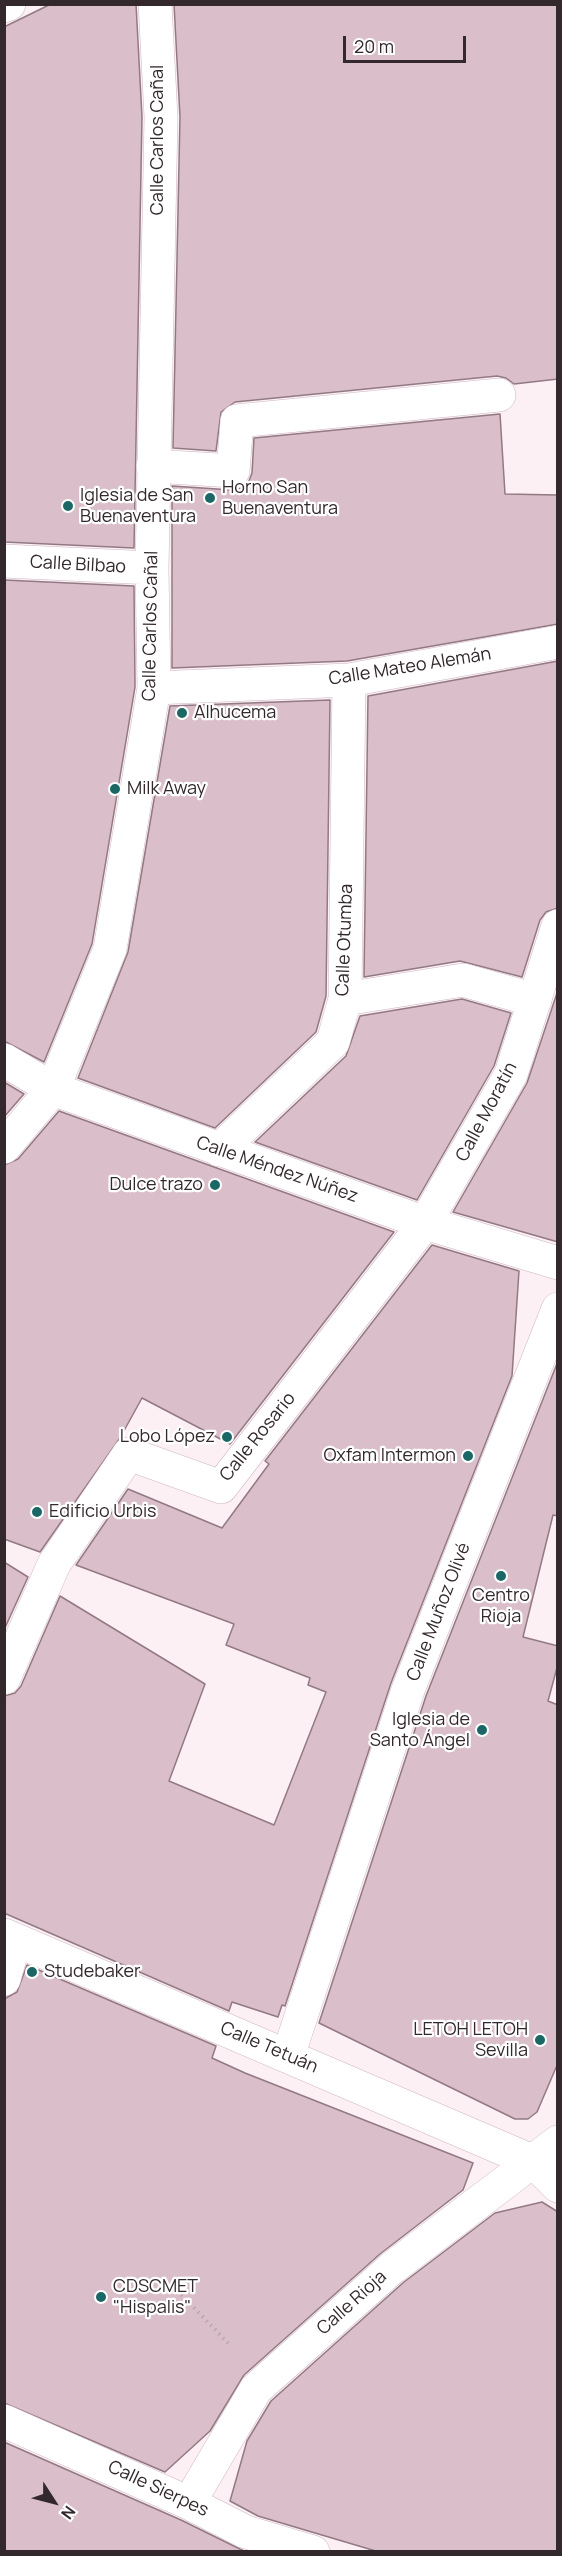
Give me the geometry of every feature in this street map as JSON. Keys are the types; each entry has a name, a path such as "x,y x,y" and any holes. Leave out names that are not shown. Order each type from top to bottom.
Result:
{"street":[{"name":"Calle Carlos Cañal","path":"4,1147 53,1089 110,949 154,688 153,466 161,117 154,4"},
{"path":"153,466 233,471 237,421 499,395"},
{"name":"Calle Bilbao","path":"4,561 152,568"},
{"name":"Calle Mateo Alemán","path":"154,688 349,680 558,642"},
{"name":"Calle Otumba","path":"219,1150 333,1042 345,999 349,680"},
{"name":"Calle Moratín","path":"425,1223 511,1074 558,926"},
{"path":"345,999 463,980 535,1000"},
{"name":"Calle Méndez Núñez","path":"4,1060 53,1089 219,1150 425,1223 558,1263"},
{"name":"Calle Rosario","path":"4,1678 54,1564 129,1454 222,1487 425,1223"},
{"name":"Calle Muñoz Olivé","path":"288,2056 408,1690 558,1310"},
{"path":"4,1979 10,1938"},
{"name":"Calle Tetuán","path":"10,1938 288,2056 546,2152"},
{"path":"546,2152 558,2186"},
{"name":"Calle Rioja","path":"189,2503 256,2389 392,2268 546,2152"},
{"name":"Calle Sierpes","path":"4,2421 189,2503 241,2542 313,2552"}],"path":[{"path":"173,2286 230,2345"}],"building":[{"path":"51,4 136,4 142,117 134,548 4,542 4,27"},
{"path":"174,4 558,4 558,379 514,384 506,378 497,376 235,402 221,412 216,451 173,448 180,117"},
{"path":"500,414 505,494 558,495 558,624 347,661 172,668 172,486 232,490 242,488 249,481 252,473 254,438"},
{"path":"4,580 134,586 135,687 92,944 44,1062 4,1041"},
{"path":"558,661 558,908 546,912 540,920 522,977 460,961 364,977 368,696"},
{"path":"330,700 326,996 316,1032 215,1128 78,1078 128,952 170,706"},
{"path":"558,990 558,1242 453,1212 527,1083"},
{"path":"462,999 511,1013 494,1066 417,1200 255,1142 346,1056 360,1016"},
{"path":"4,1082 24,1094 4,1117"},
{"path":"59,1111 394,1232 230,1444 142,1398 120,1438 40,1552 4,1539 4,1165 18,1159"},
{"path":"432,1245 519,1271 512,1376 391,1683 285,2006 282,2005 278,2017 232,2002 229,2011 4,1913 4,1696 15,1693 21,1686 60,1596 205,1684 169,1781 274,1825 326,1692 308,1685 310,1678 226,1645 234,1624 76,1565 128,1489 222,1528 269,1464 265,1461"},
{"path":"558,1361 558,1516 553,1515 523,1637 558,1646 558,1664 548,1701 558,1705 558,2063 537,2112 528,2119 515,2119 319,2023 426,1696"},
{"path":"4,1562 28,1577 4,1630"},
{"path":"27,1965 216,2046 212,2058 245,2073 473,2163 463,2190 380,2254 244,2375 210,2431 165,2472 4,2403 4,1999 17,1992"},
{"path":"542,2202 558,2212 558,2552 379,2552 258,2516 230,2501 247,2441 271,2401 404,2282 495,2213"},
{"path":"4,2442 181,2520 246,2552 4,2552"}],"place":[{"name":"Horno San Buenaventura","path":"210,498"},
{"name":"Iglesia de San Buenaventura","path":"68,506"},
{"name":"Alhucema","path":"182,713"},
{"name":"Milk Away","path":"115,789"},
{"name":"Dulce trazo","path":"215,1185"},
{"name":"Lobo López","path":"227,1437"},
{"name":"Oxfam Intermon","path":"468,1456"},
{"name":"Edificio Urbis","path":"37,1512"},
{"name":"Centro Rioja","path":"501,1576"},
{"name":"Iglesia de Santo Ángel","path":"482,1730"},
{"name":"Studebaker","path":"32,1972"},
{"name":"LETOH LETOH Sevilla","path":"540,2040"},
{"name":"CDSCMET \"Hispalis\"","path":"101,2297"}]}
